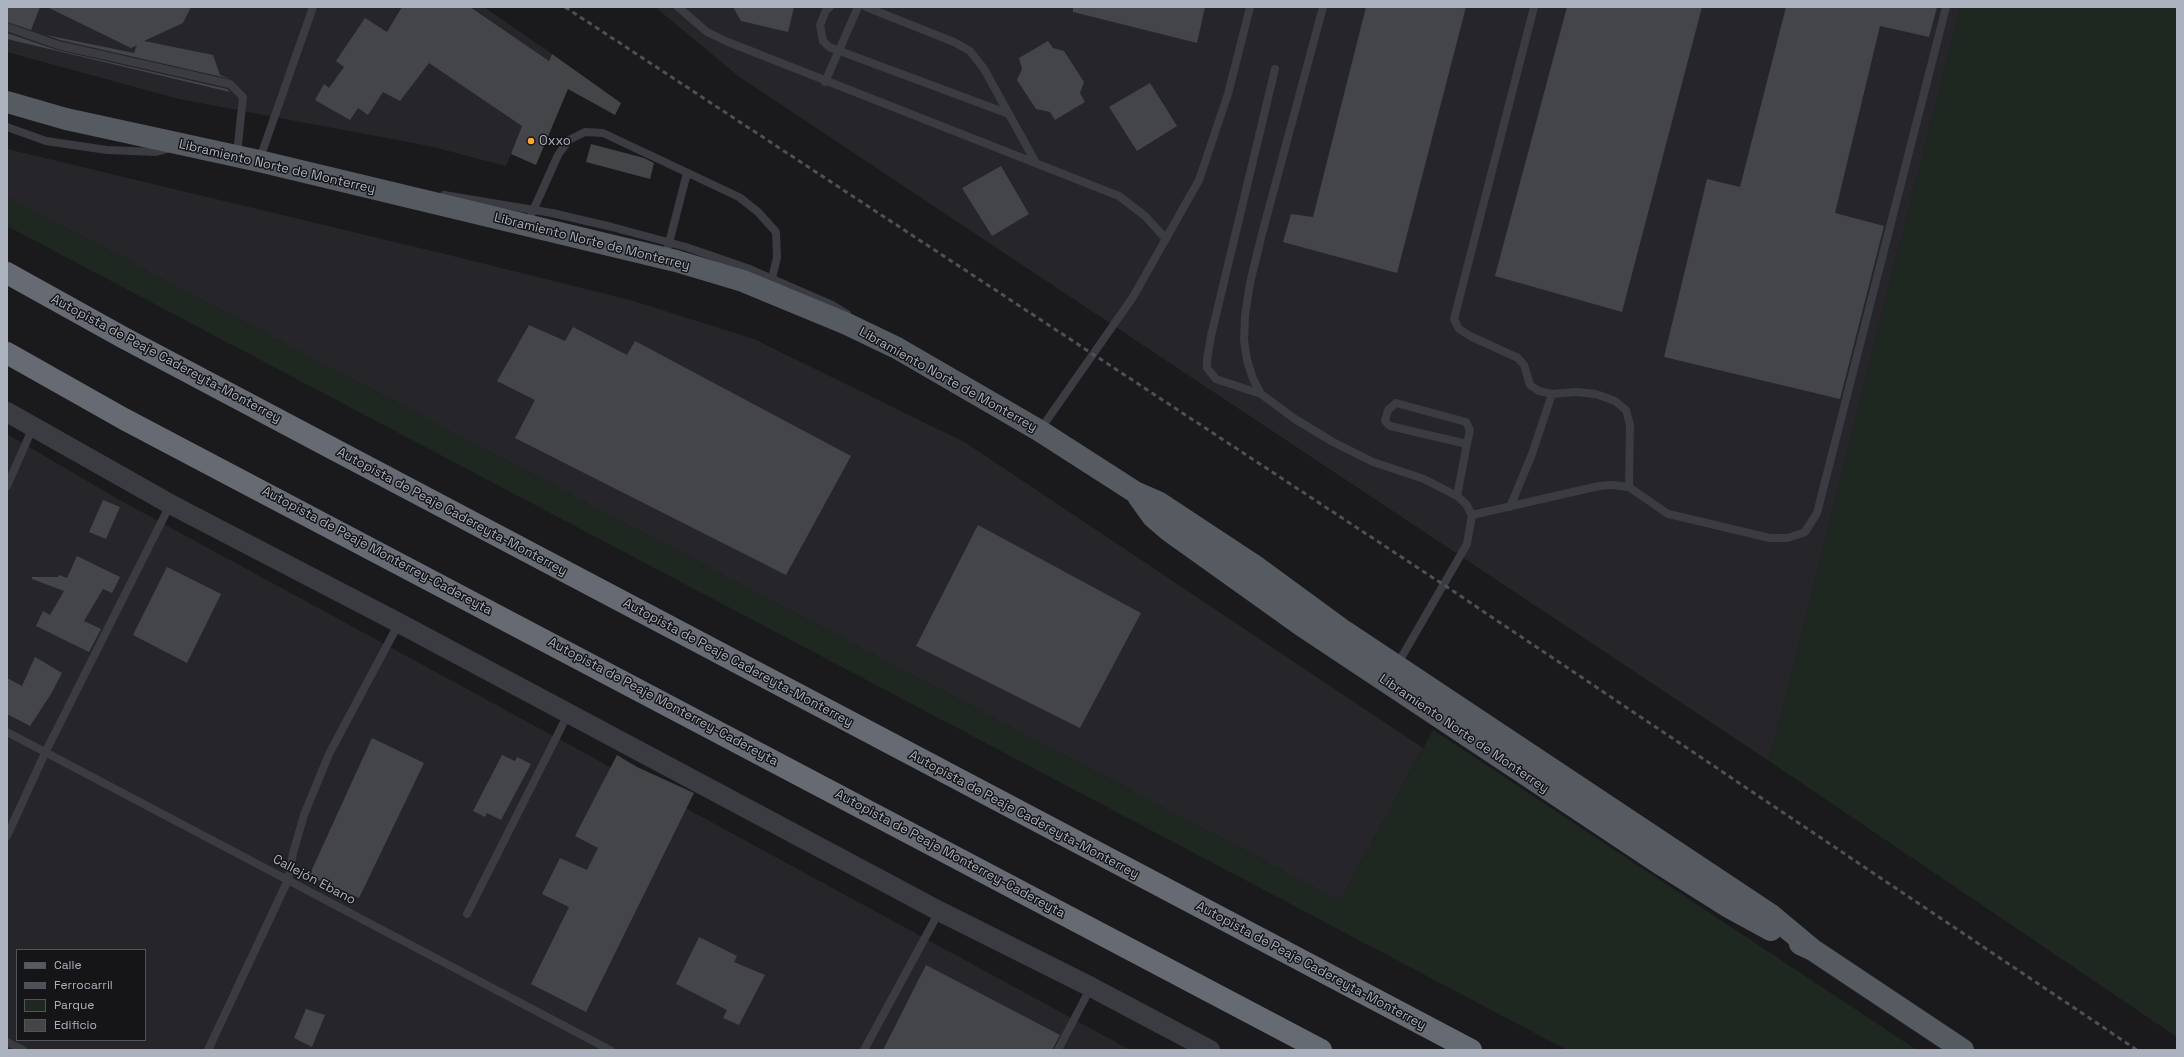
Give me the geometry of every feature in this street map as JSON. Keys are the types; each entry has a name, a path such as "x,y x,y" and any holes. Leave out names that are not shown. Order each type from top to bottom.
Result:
{"highway":[{"name":"Autopista de Peaje Cadereyta-Monterrey","path":"7,272 124,338 1471,1050"},
{"name":"Autopista de Peaje Monterrey-Cadereyta","path":"7,353 124,419 1321,1050"}],"main road":[{"name":"Libramiento Norte de Monterrey","path":"7,102 66,119 349,182 530,217 667,251 743,281 770,285 897,348 1040,431 1135,492 1158,502 1258,568 1344,631 1771,915 1812,950"},
{"name":"Libramiento Norte de Monterrey","path":"1135,492 1153,517 1168,530 1258,595 1533,780 1727,906 1812,950 1962,1050"},
{"path":"1258,595 1308,620 1372,657 1396,665 1420,692 1499,748 1521,766 1533,780"}],"street":[{"path":"7,412 170,504 399,623 939,911 1091,987 1210,1050"}],"lane":[{"path":"259,161 313,7"},
{"path":"678,7 689,18 714,35 825,82 1119,196 1144,216 1166,239"},
{"path":"830,7 822,18 820,33 823,41 838,51 1009,114"},
{"path":"825,82 858,7"},
{"path":"866,7 954,42 970,51 984,68 1036,163"},
{"path":"1040,431 1133,297 1199,180 1212,146 1228,94 1250,7"},
{"path":"1261,394 1252,379 1247,360 1245,316 1262,234 1323,7"},
{"path":"1534,7 1454,319 1459,329 1470,336 1518,358 1524,365 1530,385 1539,391 1552,394 1576,392 1596,394 1614,401 1626,410 1630,424 1629,487"},
{"path":"1472,515 1599,486 1613,485 1629,487 1668,514 1770,538 1788,538 1805,532 1817,513 1946,7"},
{"path":"7,27 58,45 230,84 243,97 236,156"},
{"path":"1275,69 1210,336 1207,368 1216,379 1261,394 1295,419 1333,442 1373,462 1424,480 1457,496 1466,504 1472,515 1467,544 1396,665"},
{"path":"7,127 46,141 106,150 156,152 184,145"},
{"path":"349,182 432,193 530,217 558,155 569,140 585,132 603,133 740,197 758,212 776,232 777,257 770,285"},
{"path":"667,251 687,173"},
{"path":"1510,507 1532,454 1552,394"},
{"path":"1457,496 1470,430 1466,422 1396,403 1388,410 1386,421 1390,426 1467,444"},
{"path":"7,486 33,427"},
{"path":"7,836 45,753 170,504"},
{"path":"208,1050 288,880 293,853 304,815 329,754 399,623"},
{"path":"467,914 568,713"},
{"name":"Callejón Ebano","path":"7,732 610,1050"},
{"path":"864,1050 939,911"},
{"path":"1058,1050 1091,987"},
{"path":"7,1042 23,1050"}],"shaded area":[{"path":"7,7 484,7 552,54 506,166 429,146 179,99 7,52"},
{"path":"655,7 1960,7 1769,761 738,76"},
{"path":"7,149 630,300 754,339 966,443 1423,748 1340,901 7,197"},
{"path":"7,434 118,499 1130,1050 7,1050"}],"green space":[{"path":"1960,7 2177,7 2177,1037 1769,761"},
{"path":"7,197 1340,901 1433,730 1917,1050 1567,1050 7,226"}],"building":[{"path":"7,7 40,7 31,30 7,22"},
{"path":"47,7 191,7 183,23 144,41 213,55 220,75 231,79 60,40 46,35 134,53 137,45 131,48"},
{"path":"402,7 470,7 549,61 552,54 621,103 615,115 568,89 536,165 511,154 522,126 429,63 400,101 383,92 368,115 358,108 350,120 315,100 324,84 329,88 344,67 336,61 365,18 387,32"},
{"path":"733,7 794,7 788,32 741,21"},
{"path":"1073,7 1205,7 1197,43 1073,12"},
{"path":"1366,7 1466,7 1397,273 1283,242 1291,214 1313,217"},
{"path":"1567,7 1702,7 1622,312 1495,276"},
{"path":"1786,7 1937,7 1929,37 1880,26 1835,213 1884,226 1840,399 1664,357 1707,179 1740,187"},
{"path":"7,33 57,50 227,89 230,92 7,39"},
{"path":"1048,41 1053,48 1064,51 1084,82 1080,93 1085,102 1055,120 1050,112 1036,109 1017,80 1022,69 1019,58"},
{"path":"1150,83 1177,126 1137,151 1109,107"},
{"path":"591,144 644,158 654,163 650,179 586,162"},
{"path":"1001,166 1029,214 992,236 962,188"},
{"path":"529,325 565,341 573,327 627,355 635,341 851,456 786,575 515,438 535,400 497,381"},
{"path":"103,500 120,507 106,539 89,532"},
{"path":"978,525 1141,613 1080,728 916,646"},
{"path":"77,556 120,577 112,593 103,589 84,621 101,629 89,652 36,626 43,611 50,615 64,591 32,579 32,577 58,577 59,575 67,578"},
{"path":"167,567 221,594 187,663 133,635"},
{"path":"35,657 62,673 51,694 30,726 7,714 7,678 22,686"},
{"path":"372,738 424,763 359,898 309,876"},
{"path":"502,755 515,761 517,757 531,764 501,820 487,813 485,817 473,811"},
{"path":"617,755 637,767 694,793 586,1012 531,984 569,907 542,894 560,858 587,870 598,848 575,836"},
{"path":"699,937 737,956 734,962 765,975 739,1025 723,1018 727,1010 676,984"},
{"path":"926,965 1060,1035 1052,1050 883,1050"},
{"path":"306,1009 325,1015 312,1047 294,1038"}],"railway":[{"path":"565,7 1444,585 2137,1050"}],"place":[{"name":"Oxxo","path":"531,141"}]}
